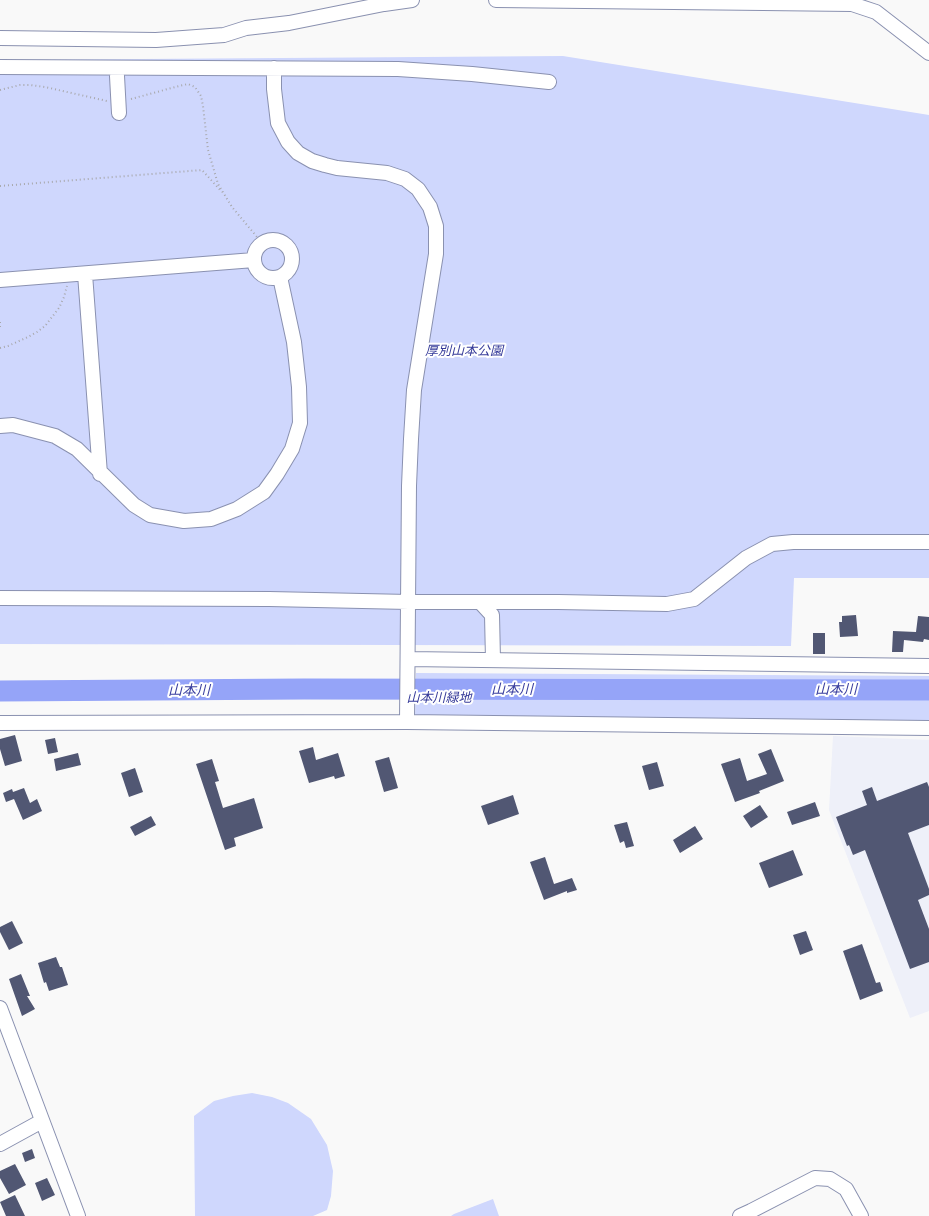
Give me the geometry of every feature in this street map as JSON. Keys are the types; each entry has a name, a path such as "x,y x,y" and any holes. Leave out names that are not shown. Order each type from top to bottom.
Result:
{"street":[{"path":"0,38 156,40 224,36 246,28 289,23 412,0"},
{"path":"496,0 852,4 876,12 929,53"},
{"path":"0,67 398,69 472,74 549,82"},
{"path":"274,68 274,89 278,123 288,142 298,153 325,165 337,168 387,173 405,179 418,189 430,207 436,226 436,254 414,390 409,486 407,722"},
{"path":"117,76 119,107"},
{"path":"272,239 278,240 287,246 292,257 288,271 280,277 269,277 263,275 256,266 254,260 256,251 262,243 272,239"},
{"path":"0,280 254,260"},
{"path":"85,274 100,478"},
{"path":"0,426 13,425 55,436 77,448 100,478 134,505 150,515 184,521 211,519 237,509 264,492 292,449 300,423 299,385 294,342 280,277"},
{"path":"0,598 269,599 409,602 667,604 694,599 746,558 772,544 793,542 929,542"},
{"path":"480,602 492,615 493,660"},
{"path":"408,664 493,660 929,666"},
{"path":"0,723 407,722 929,728"},
{"path":"1,1014 78,1216"},
{"path":"0,1144 42,1121"},
{"path":"740,1216 815,1178 830,1179 846,1189 861,1216"}],"path":[{"path":"0,90 20,85 46,87 104,101 119,107 130,100 183,85 188,84 195,88 201,96 208,150 218,184 232,206 262,243"},
{"path":"0,186 202,170 225,196"},
{"path":"0,348 28,337 38,332 45,326 59,308 64,297 69,275"},
{"path":"0,322 0,329"}],"shaded area":[{"path":"833,736 929,740 929,1011 910,1018 829,810"}],"green space":[{"name":"厚別山本公園","path":"563,56 929,115 929,578 794,578 791,646 0,644 0,60"},
{"name":"山本川緑地","path":"416,673 929,676 929,721 415,722"},
{"path":"252,1093 272,1097 288,1103 311,1119 327,1145 333,1171 331,1196 327,1210 313,1216 195,1216 194,1116 214,1101"},
{"path":"493,1199 499,1216 451,1216 454,1214"}],"building":[{"path":"856,615 858,636 840,637 839,622 842,622 842,616"},
{"path":"918,616 929,617 929,640 924,639 923,642 904,640 903,652 892,652 893,631 916,632"},
{"path":"813,633 825,633 825,654 813,654"},
{"path":"15,735 22,761 5,766 0,749 0,739"},
{"path":"55,738 58,752 48,754 45,740"},
{"path":"313,747 316,760 338,753 345,776 335,779 334,776 309,783 299,751"},
{"path":"771,749 784,781 759,791 760,793 735,802 721,764 740,758 747,781 767,774 758,754"},
{"path":"78,753 81,765 56,771 54,759"},
{"path":"389,757 398,788 384,792 375,761"},
{"path":"212,759 219,781 215,782 223,808 254,798 263,828 234,838 236,846 225,850 196,764"},
{"path":"657,762 664,786 649,790 642,766"},
{"path":"135,768 143,792 129,797 121,773"},
{"path":"927,782 929,787 929,825 908,833 929,889 929,895 918,900 929,929 929,962 910,969 865,850 853,855 849,845 847,846 836,817 867,805 862,791 872,787 877,801"},
{"path":"24,788 30,803 37,799 42,811 23,820 14,799 6,802 3,793 12,789 13,792"},
{"path":"513,795 519,814 488,825 481,806"},
{"path":"815,802 820,816 792,825 787,812"},
{"path":"760,805 768,817 751,828 743,816"},
{"path":"151,816 156,825 135,836 130,827"},
{"path":"627,822 634,846 626,848 624,841 620,843 614,825"},
{"path":"695,826 703,839 680,853 673,840"},
{"path":"793,850 803,875 769,888 759,863"},
{"path":"545,857 554,884 572,878 577,890 567,893 567,891 544,900 530,862"},
{"path":"12,921 23,943 9,950 0,932 0,927"},
{"path":"806,931 813,950 800,955 793,935"},
{"path":"862,944 876,983 880,982 883,991 860,1000 843,951"},
{"path":"56,957 60,967 62,967 68,985 49,991 46,982 44,983 38,963"},
{"path":"21,974 30,996 27,996 35,1009 22,1016 9,979"},
{"path":"32,1149 35,1158 25,1162 22,1153"},
{"path":"15,1164 26,1185 9,1194 0,1178 0,1171"},
{"path":"47,1178 55,1195 42,1201 35,1183"},
{"path":"15,1195 25,1216 6,1216 0,1202"}],"waterway":[{"name":"山本川","path":"0,691 304,689 929,690"}]}
